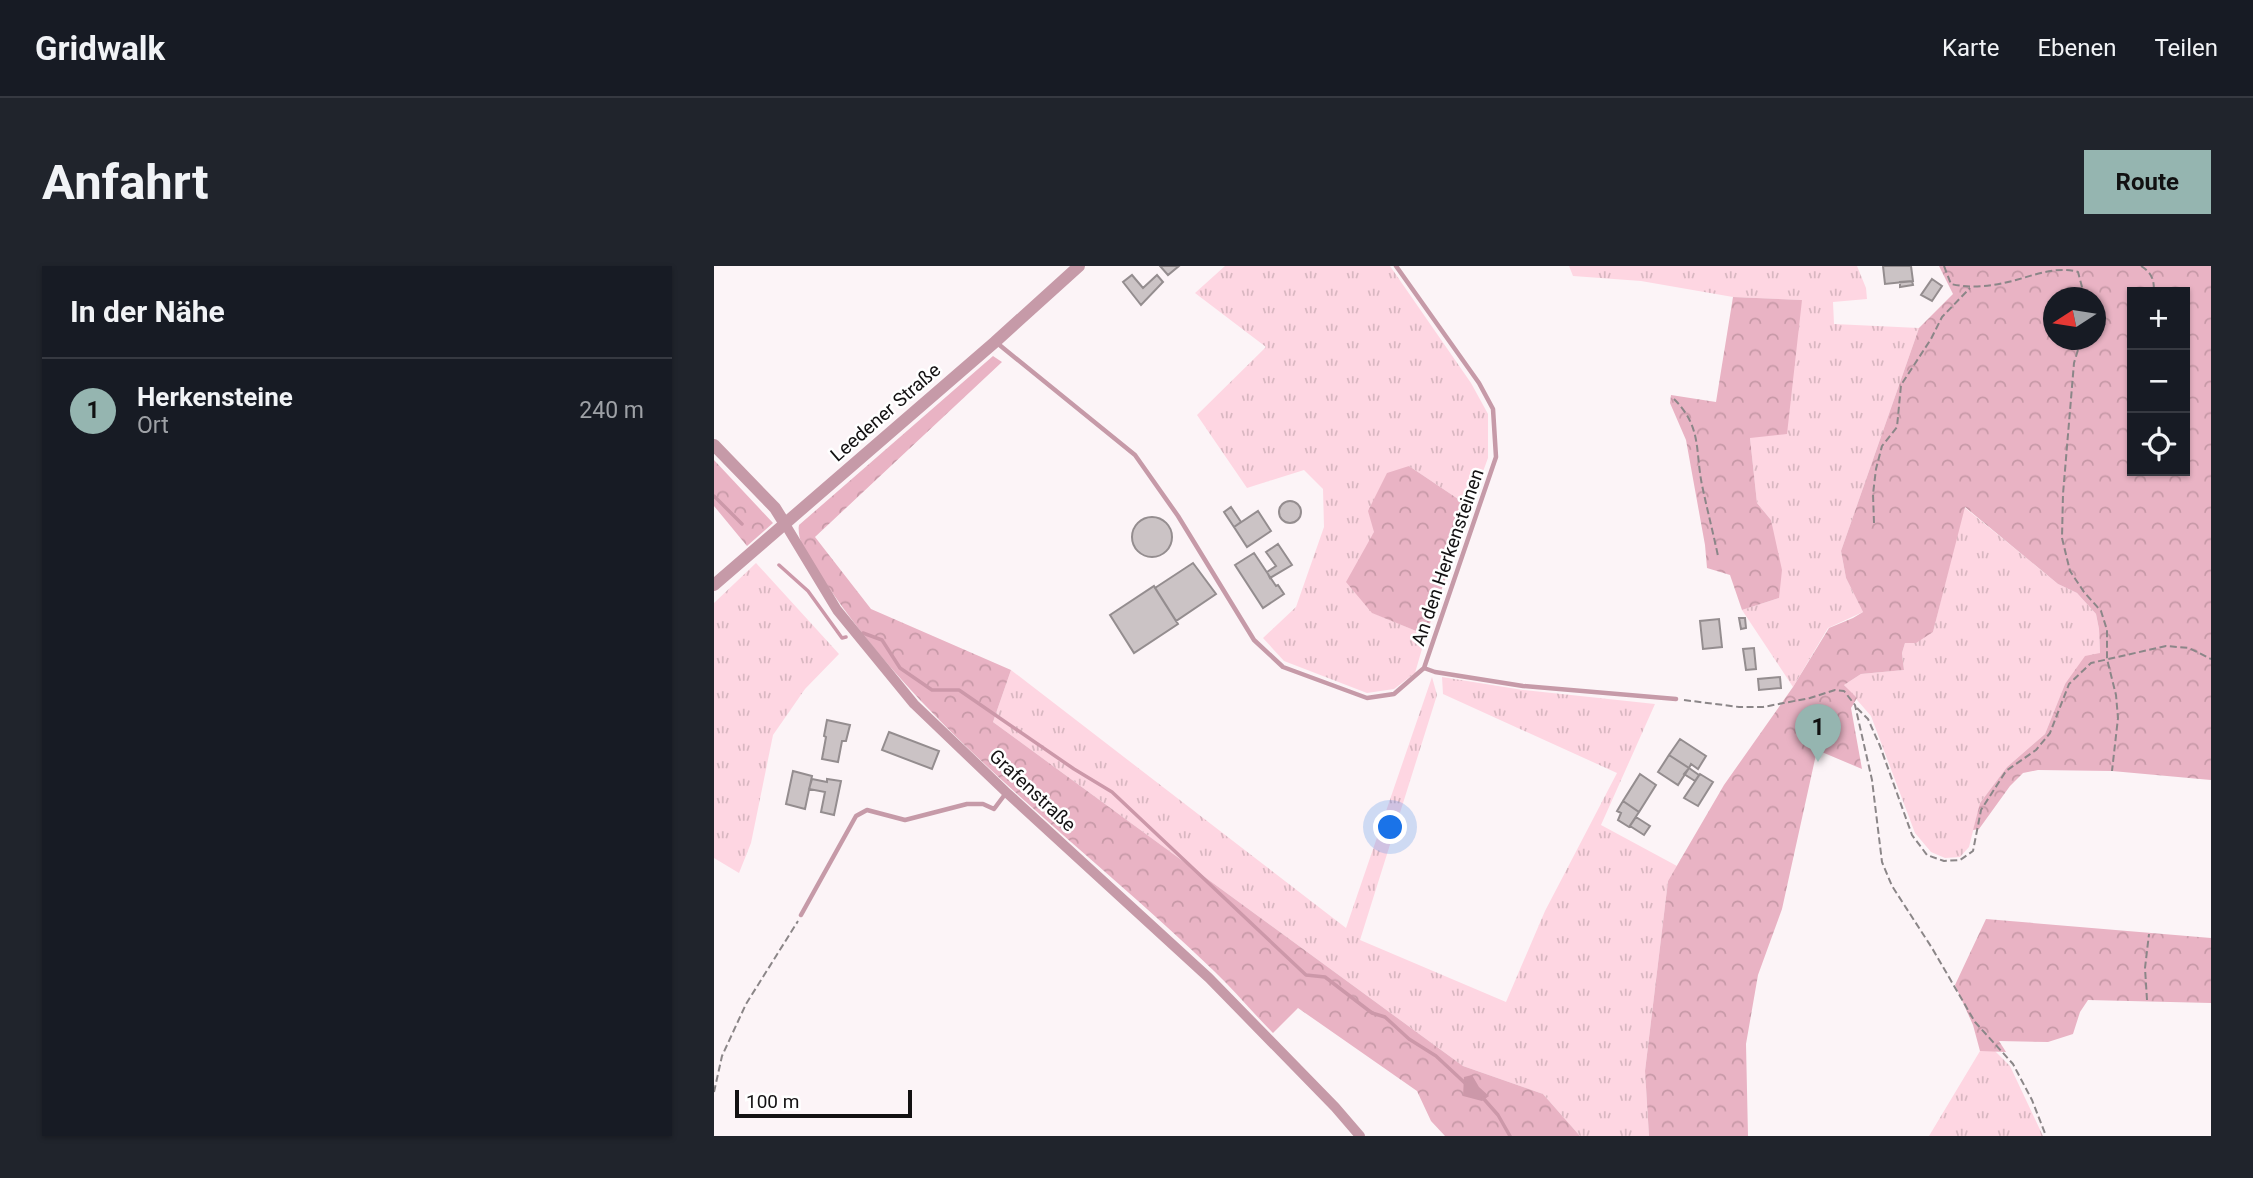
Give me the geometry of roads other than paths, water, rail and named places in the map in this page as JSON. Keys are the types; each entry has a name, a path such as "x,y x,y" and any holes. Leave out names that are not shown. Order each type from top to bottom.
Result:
{"street":[{"name":"Leedener Straße","path":"714,585 1079,266"},
{"name":"Grafenstraße","path":"714,445 775,508 837,610 914,704 1209,978 1360,1136"}],"lane":[{"name":"An den Herkensteinen","path":"995,342 1135,455 1178,516 1254,640 1283,667 1367,698 1394,694 1424,668 1496,457 1493,409 1479,383 1396,266"},
{"path":"1424,668 1435,673 1523,686 1676,699"},
{"path":"801,915 856,816 867,810 905,820 967,804 983,804 994,809 1007,793"}],"waterway":[{"path":"714,496 742,524"},
{"path":"779,565 808,591 842,638 846,637"},
{"path":"863,633 882,640 900,668 932,690 959,690 1112,792 1306,975 1325,977 1372,1013 1385,1017 1409,1039 1436,1056 1466,1084"},
{"path":"1483,1098 1498,1115 1510,1136"}],"place":[{"name":"Herkensteine","path":"1818,762"}]}
